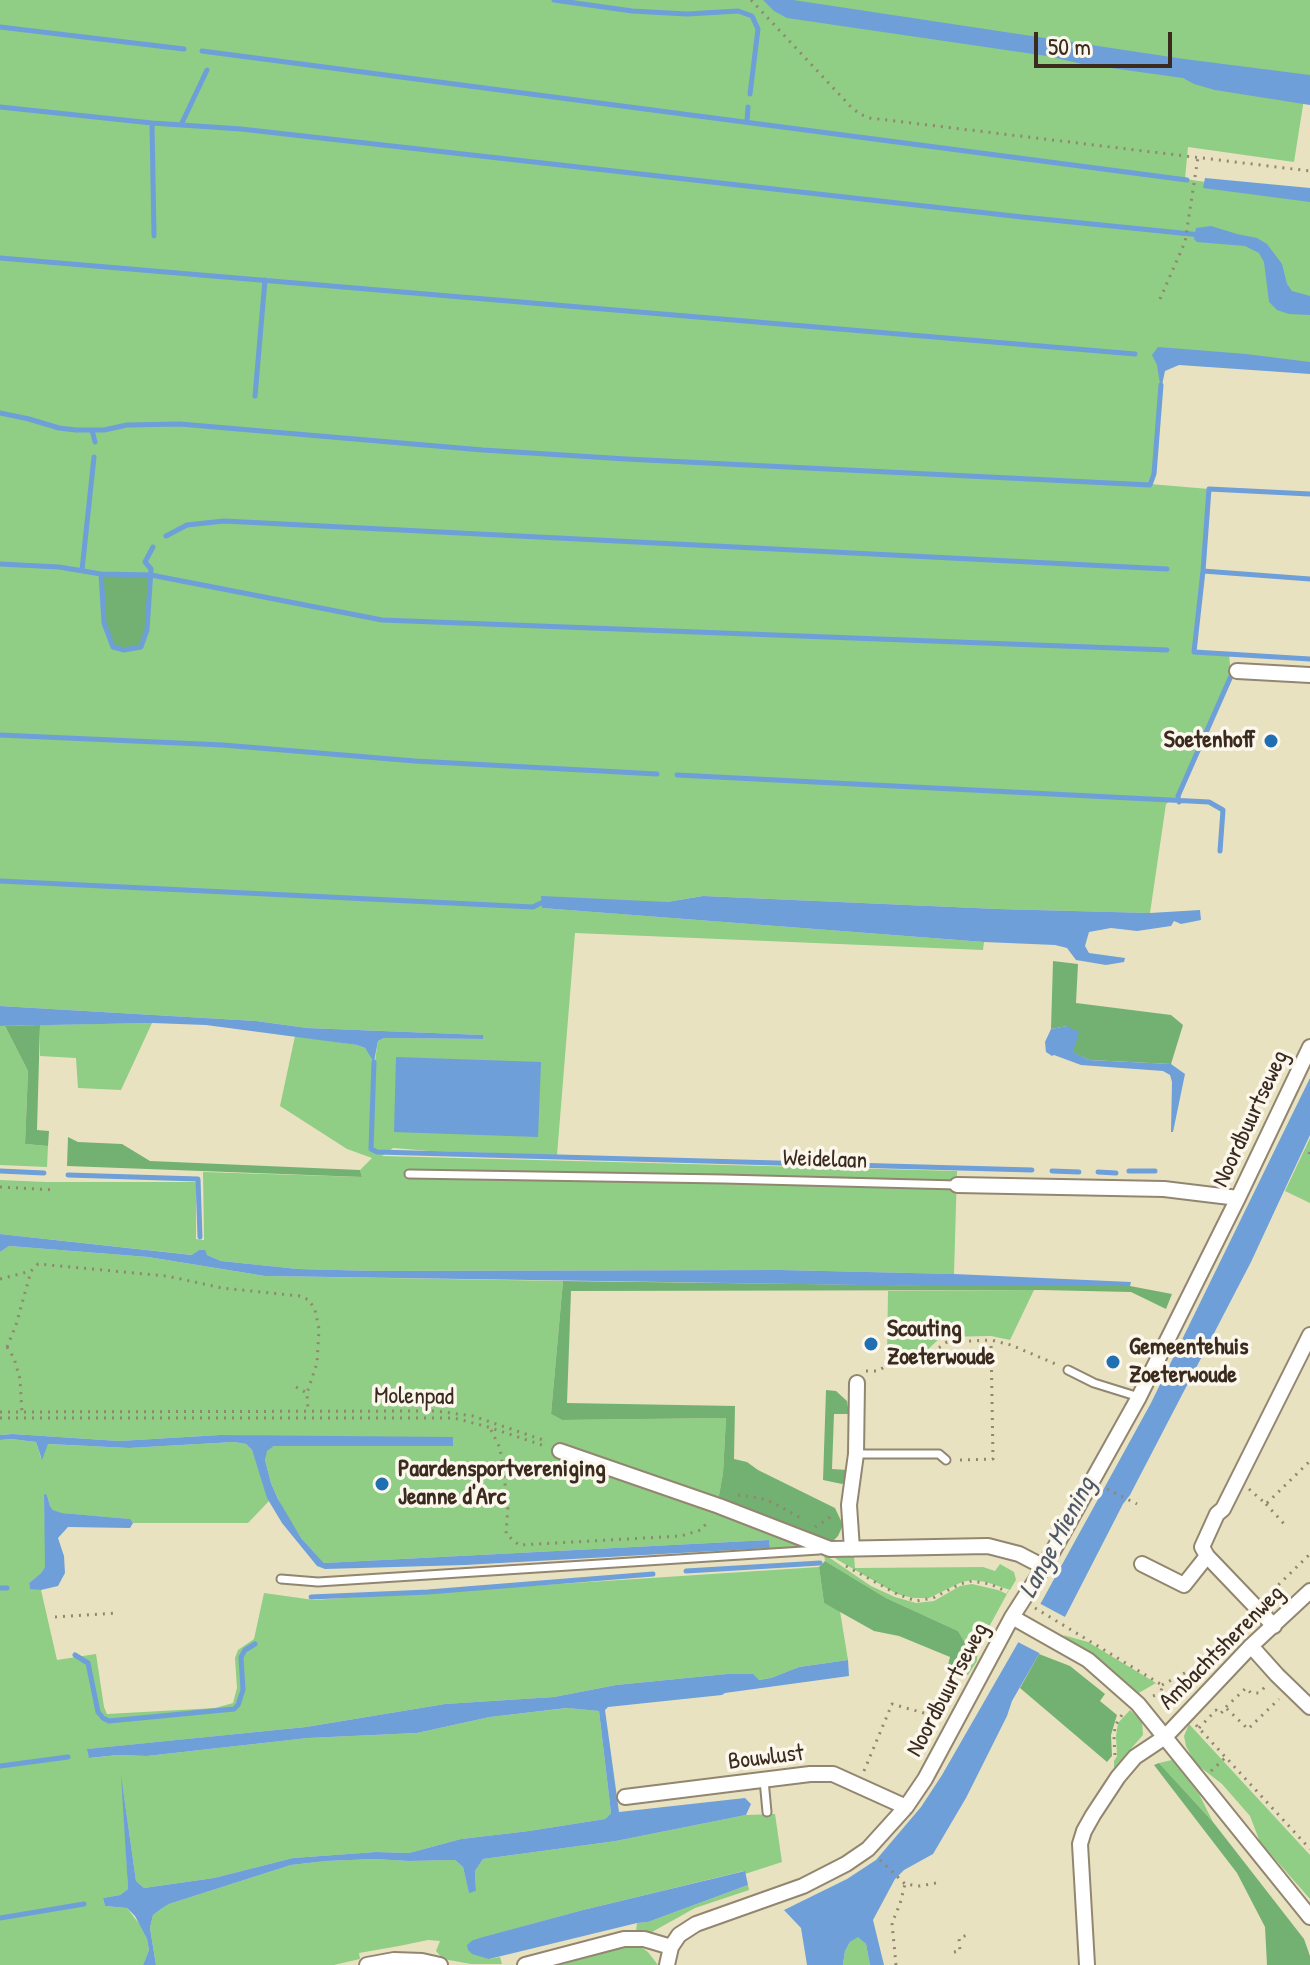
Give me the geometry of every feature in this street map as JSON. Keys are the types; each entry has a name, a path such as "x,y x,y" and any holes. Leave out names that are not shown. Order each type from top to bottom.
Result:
{"street":[{"path":"1237,671 1310,675"},
{"name":"Noordbuurtseweg","path":"671,1947 679,1935 696,1924 803,1886 846,1864 868,1849 906,1807 1016,1619 1139,1397 1310,1047"},
{"name":"Weidelaan","path":"957,1185 1164,1189 1238,1198"},
{"path":"1274,1626 1202,1547 1310,1335"},
{"path":"852,1549 849,1505 856,1454 857,1383"},
{"path":"557,1447 830,1549 988,1546 1019,1554 1044,1567"},
{"path":"1142,1564 1184,1585 1207,1556"},
{"name":"Ambachtsherenweg","path":"1087,1965 1080,1844 1084,1831 1114,1783 1135,1757 1165,1737 1251,1646 1310,1591"},
{"path":"1016,1619 1088,1660 1136,1703 1310,1917"},
{"path":"1251,1646 1310,1707"},
{"name":"Bouwlust","path":"625,1797 810,1774 833,1774 906,1807"},
{"path":"525,1965 624,1939 644,1939 671,1947 667,1965"},
{"path":"367,1965 394,1960 440,1965"}],"lane":[{"name":"Weidelaan","path":"409,1174 957,1185"},
{"path":"1068,1370 1094,1383 1139,1397"},
{"path":"856,1454 939,1454 946,1460"},
{"path":"281,1579 318,1582 830,1549"},
{"path":"764,1780 767,1812"}],"path":[{"path":"751,0 852,108 870,118 1310,171"},
{"path":"1160,299 1186,240 1198,157"},
{"path":"0,1187 55,1190"},
{"path":"7,1347 31,1271 38,1264 167,1276 222,1288 300,1296 309,1300 315,1310 319,1329 317,1363 307,1393 308,1417"},
{"path":"1,1278 31,1271"},
{"path":"857,1383 858,1371 878,1371 897,1359 923,1359 947,1342 991,1340 1011,1345 1068,1370"},
{"path":"946,1460 993,1459 991,1340"},
{"path":"0,1349 7,1347"},
{"path":"7,1347 20,1379 22,1418"},
{"path":"296,1387 307,1393"},
{"path":"0,1412 436,1411 464,1414 557,1447"},
{"name":"Molenpad","path":"0,1418 454,1418 557,1447"},
{"path":"488,1427 494,1432 500,1448 508,1506 506,1534 519,1545 681,1536 701,1530 719,1506"},
{"path":"1266,1504 1310,1461"},
{"path":"1238,1478 1285,1525"},
{"path":"1098,1484 1137,1504"},
{"path":"1162,1685 1207,1658 1310,1554"},
{"path":"1030,1605 1162,1685"},
{"path":"55,1617 118,1613"},
{"path":"1199,1728 1216,1710 1220,1714 1246,1688 1251,1693 1259,1693 1277,1675"},
{"path":"1161,1693 1162,1685"},
{"path":"1226,1708 1248,1729 1290,1687"},
{"path":"1116,1755 1115,1726 1121,1714 1151,1696 1161,1693 1168,1696 1310,1849"},
{"path":"858,1786 892,1704 956,1722"},
{"path":"877,1857 905,1884 920,1886 936,1883"},
{"path":"896,1965 892,1923 905,1884"},
{"path":"954,1952 960,1951 959,1938 970,1934"}],"green space":[{"path":"0,0 1310,0 1310,93 1305,93 1294,162 1188,147 1185,179 1310,197 1310,368 1163,357 1154,474 1150,484 1209,489 1194,651 1229,654 1231,676 1178,796 1166,804 1150,913 703,896 667,902 541,903 543,908 984,942 983,950 575,933 557,1155 393,1148 382,1156 957,1171 954,1274 781,1270 298,1269 221,1261 199,1250 193,1255 0,1234 0,1180 196,1182 196,1239 204,1240 203,1172 362,1177 360,1170 372,1158 347,1149 280,1106 295,1036 357,1045 365,1048 375,1061 378,1041 384,1038 482,1039 483,1035 307,1028 256,1021 0,1006"},
{"path":"101,574 151,575 147,630 141,647 124,650 113,647 104,623"},
{"path":"1053,961 1078,964 1076,1003 1171,1015 1183,1025 1171,1064 1089,1060 1072,1052 1067,1026 1051,1029"},
{"path":"152,1023 121,1090 78,1088 76,1058 40,1056 40,1025"},
{"path":"40,1025 37,1130 49,1131 48,1146 25,1144 28,1071 5,1026"},
{"path":"0,1026 5,1026 28,1071 25,1144 48,1146 47,1167 0,1165"},
{"path":"68,1137 78,1142 122,1144 150,1161 360,1170 362,1177 67,1166"},
{"path":"1310,1138 1310,1203 1285,1191"},
{"path":"9,1246 148,1257 265,1276 563,1281 551,1414 562,1420 726,1418 718,1501 832,1542 817,1548 770,1548 769,1540 324,1563 301,1538 285,1514 271,1483 265,1460 266,1451 274,1446 255,1436 119,1441 0,1435 0,1252"},
{"path":"563,1281 1130,1286 1172,1294 1166,1309 1131,1292 571,1291 567,1403 735,1406 734,1459 747,1462 835,1508 843,1525 832,1542 718,1501 726,1418 562,1420 551,1414"},
{"path":"1034,1290 1010,1340 991,1336 941,1337 921,1356 887,1357 888,1291"},
{"path":"826,1390 836,1391 847,1401 849,1414 834,1414 832,1469 848,1470 848,1478 842,1484 823,1480"},
{"path":"0,1440 36,1442 41,1458 47,1444 129,1448 234,1442 246,1444 252,1450 269,1501 248,1523 133,1523 129,1519 61,1513 53,1510 47,1495 44,1495 45,1567 29,1583 30,1588 41,1590 57,1660 96,1654 107,1714 215,1708 233,1703 237,1688 235,1658 238,1650 254,1639 264,1593 314,1600 819,1567 824,1603 840,1611 848,1660 799,1667 759,1680 727,1674 616,1685 554,1697 445,1704 306,1727 88,1749 90,1758 147,1756 308,1738 417,1733 490,1717 568,1708 599,1711 611,1813 605,1819 461,1839 409,1853 376,1852 293,1858 214,1878 144,1888 136,1881 123,1790 128,1889 120,1895 103,1898 105,1906 127,1908 140,1925 149,1950 143,1965 0,1965"},
{"path":"824,1554 871,1586 916,1603 934,1601 960,1586 972,1584 1007,1594 978,1647 977,1661 968,1675 963,1673 972,1654 958,1631 886,1598 825,1561"},
{"path":"835,1556 854,1556 855,1568 983,1567 995,1571 1000,1564 1014,1572 1016,1580 1010,1590 972,1580 929,1598 913,1598 897,1594"},
{"path":"825,1561 886,1598 958,1631 972,1654 963,1673 948,1665 950,1657 899,1636 874,1631 824,1603 819,1567"},
{"path":"1063,1635 1088,1642 1156,1683 1137,1694"},
{"path":"1039,1654 1070,1666 1105,1694 1100,1701 1117,1715 1111,1735 1112,1756 1107,1762 1020,1688"},
{"path":"1130,1710 1142,1721 1143,1735 1114,1768 1118,1723"},
{"path":"1189,1724 1310,1855 1310,1899 1260,1842 1250,1816 1222,1784 1195,1763 1184,1736"},
{"path":"1172,1760 1199,1794 1213,1822 1159,1763"},
{"path":"1159,1763 1213,1822 1304,1939 1310,1965 1267,1965 1265,1927 1237,1873 1154,1765"},
{"path":"775,1814 782,1862 745,1874 744,1871 583,1910 473,1940 489,1959 500,1957 502,1964 471,1964 443,1959 436,1951 440,1941 428,1940 359,1953 360,1959 334,1965 156,1965 150,1928 153,1915 161,1909 291,1865 374,1859 455,1860 463,1867 469,1892 476,1891 475,1871 483,1859 616,1841 746,1815"},
{"path":"748,1885 749,1890 695,1908 652,1932 636,1931 637,1923 648,1922"},
{"path":"858,1936 866,1944 870,1965 843,1965 845,1951"},
{"path":"630,1946 641,1947 658,1965 548,1965"}],"water":[{"path":"763,0 793,0 1310,75 1310,105 1215,90 1183,78 787,18"},
{"path":"1205,178 1310,188 1310,202 1203,188"},
{"path":"1211,226 1257,238 1267,244 1282,264 1292,291 1310,296 1310,315 1289,314 1277,310 1269,302 1264,262 1259,253 1245,246 1197,242 1194,239 1196,228"},
{"path":"1158,347 1310,362 1310,374 1179,365 1165,371 1161,390 1152,355"},
{"path":"541,896 667,902 703,896 1150,913 1200,910 1201,920 1181,924 1174,921 1171,926 1137,931 1111,928 1089,932 1085,946 1089,953 1125,958 1124,962 1106,965 1076,960 1067,948 1055,945 542,908"},
{"path":"0,1006 256,1021 307,1028 483,1035 483,1039 384,1038 378,1041 374,1062 365,1048 357,1045 206,1025 0,1026"},
{"path":"1067,1026 1079,1032 1073,1052 1089,1060 1171,1064 1185,1074 1173,1132 1170,1075 1163,1071 1081,1065 1052,1056 1046,1052 1045,1042 1051,1029"},
{"path":"396,1057 541,1062 538,1137 394,1132"},
{"path":"1310,1078 1310,1135 1251,1262 1065,1617 1012,1701 966,1798 933,1854 904,1870 895,1879 873,1920 884,1965 870,1965 866,1944 858,1937 850,1942 845,1951 843,1965 807,1965 801,1928 784,1910 847,1879 876,1860 921,1807 942,1775 1151,1403"},
{"path":"0,1234 192,1255 205,1250 207,1255 221,1261 298,1269 781,1270 1131,1282 1130,1286 927,1286 265,1276 148,1257 9,1246 0,1252"},
{"path":"0,1435 119,1441 220,1435 453,1437 453,1446 274,1446 267,1451 265,1460 278,1499 301,1538 324,1563 769,1540 770,1548 465,1565 325,1569 317,1566 282,1523 267,1498 252,1450 246,1444 234,1442 129,1448 48,1444 42,1460 36,1442 0,1440"},
{"path":"44,1494 53,1510 62,1513 130,1519 133,1523 130,1528 68,1527 58,1538 65,1573 58,1586 41,1590 30,1589 29,1583 45,1567"},
{"path":"848,1660 849,1676 722,1695 608,1707 605,1710 619,1812 745,1798 751,1804 746,1815 616,1841 483,1859 475,1871 476,1891 469,1893 463,1867 455,1860 374,1859 291,1865 161,1909 153,1915 150,1928 156,1965 143,1965 149,1950 135,1916 127,1908 105,1906 103,1898 120,1895 128,1889 121,1775 136,1881 144,1888 214,1878 293,1858 376,1852 409,1853 461,1839 605,1819 611,1813 599,1711 567,1708 490,1717 417,1733 308,1738 147,1756 89,1758 87,1749 306,1727 445,1704 554,1697 616,1685 727,1674 753,1674 759,1680 799,1667"},
{"path":"745,1871 748,1885 648,1922 489,1959 468,1950 467,1945 483,1937"}],"pier":[{"path":"1037,1602 1065,1617 1069,1615 1043,1655 1014,1640"}],"waterway":[{"path":"554,0 632,11 687,14 738,11 752,16 758,29 750,94"},
{"path":"0,27 184,49"},
{"path":"202,51 1187,180"},
{"path":"181,125 207,70"},
{"path":"0,107 241,129 1201,235"},
{"path":"747,121 748,107"},
{"path":"152,123 154,236"},
{"path":"0,258 1135,354"},
{"path":"255,396 265,280"},
{"path":"0,413 76,430 180,424 626,459 1150,485 1154,474 1161,385"},
{"path":"92,430 95,442"},
{"path":"82,570 94,457"},
{"path":"1310,494 1209,489 1194,652 1310,659"},
{"path":"166,536 187,525 224,521 1167,569"},
{"path":"101,574 104,623 113,647 124,650 141,647 147,630 151,569 145,562 153,547"},
{"path":"0,564 59,567 101,574 151,575 382,620 1167,650"},
{"path":"1203,571 1310,579"},
{"path":"1179,802 1178,796 1231,676"},
{"path":"0,735 223,745 415,761 657,774"},
{"path":"677,775 1209,802 1223,810 1220,851"},
{"path":"0,881 533,907 541,903"},
{"path":"374,1062 371,1149 377,1152 1032,1170"},
{"path":"0,1171 44,1173"},
{"path":"1052,1171 1079,1172"},
{"path":"1129,1171 1155,1171"},
{"path":"1098,1172 1116,1173"},
{"path":"68,1175 198,1179 200,1237"},
{"path":"686,1571 820,1563"},
{"path":"311,1597 428,1592 653,1574"},
{"path":"0,1588 7,1588"},
{"path":"75,1655 88,1663 98,1712 109,1721 234,1709 243,1690 241,1657 245,1650 255,1644"},
{"path":"0,1766 68,1757"},
{"path":"0,1918 84,1904"}],"place":[{"name":"Soetenhoff","path":"1271,741"},
{"name":"Scouting Zoeterwoude","path":"871,1344"},
{"name":"Gemeentehuis Zoeterwoude","path":"1113,1362"},
{"name":"Paardensportvereniging Jeanne d'Arc","path":"382,1484"}],"water label":[{"name":"Lange Miening","path":"1058,1538"}]}
